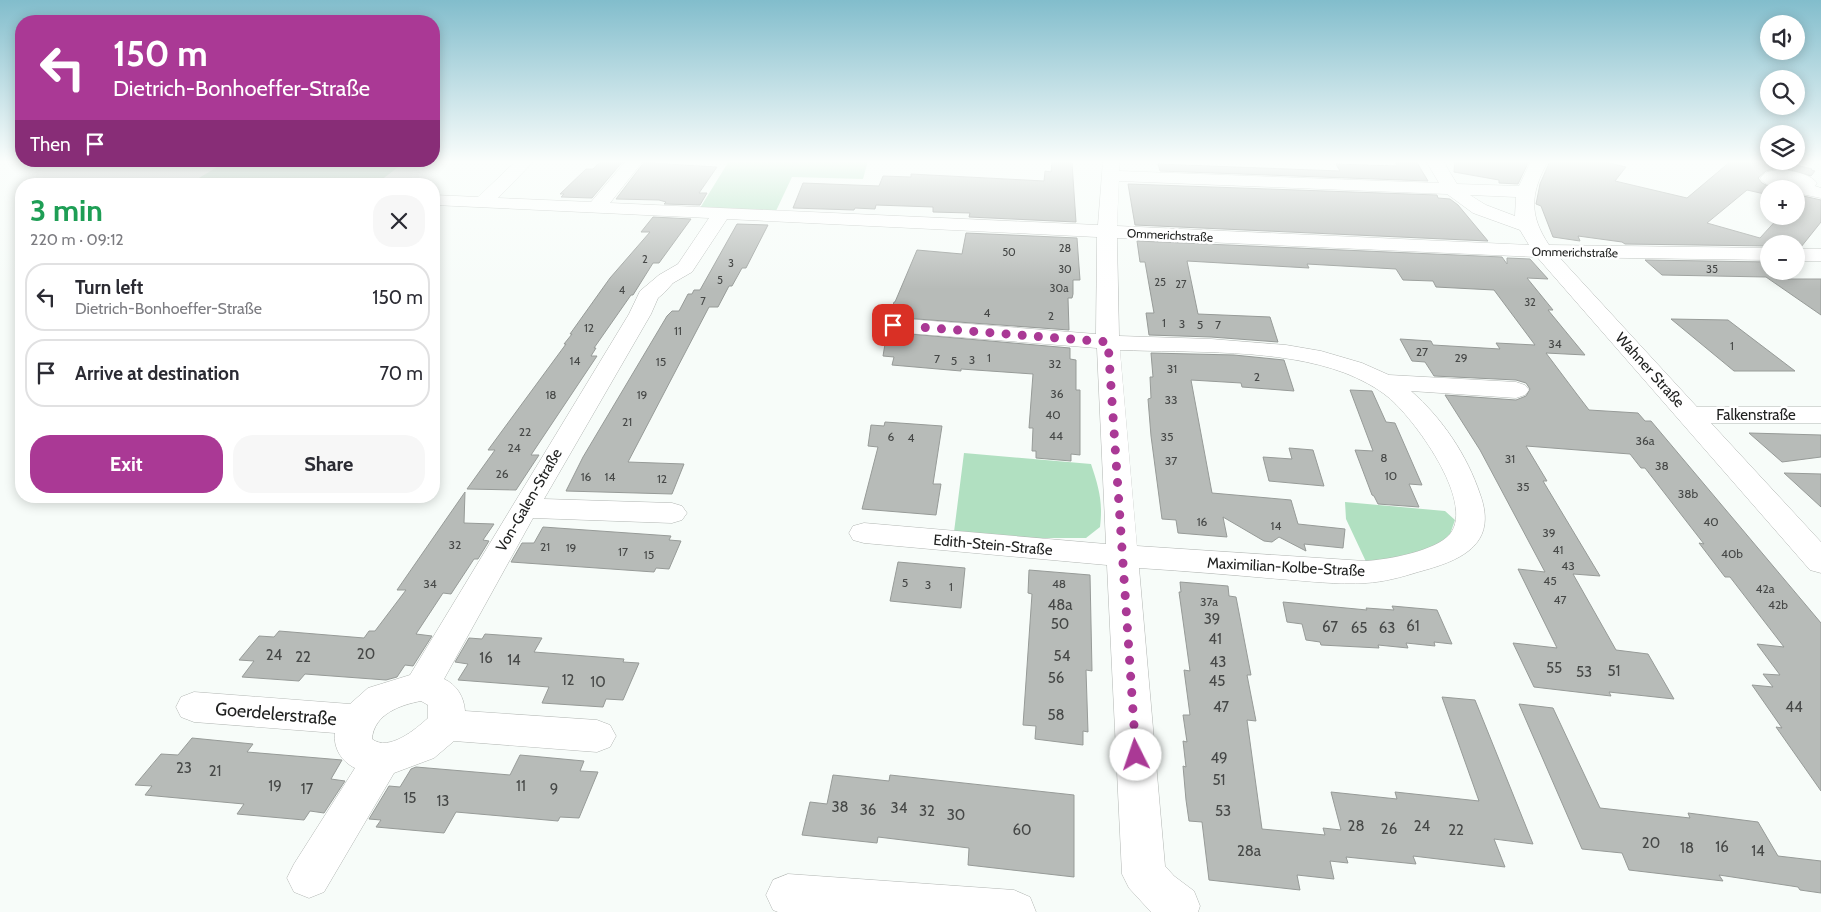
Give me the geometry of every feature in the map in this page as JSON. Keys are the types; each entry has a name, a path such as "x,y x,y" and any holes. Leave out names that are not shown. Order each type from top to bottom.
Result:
{"street":[{"name":"Ommerichstraße","path":"512,204 1544,252 1760,254"},
{"path":"596,208 600,204"},
{"path":"1109,204 1107,232 1108,342 1144,874 1182,910"},
{"path":"1472,204 1483,211 1528,226"},
{"name":"Wahner Straße","path":"1526,204 1528,226 1544,252 1821,562"},
{"name":"Von-Galen-Straße","path":"421,686 524,508 640,314 648,296 666,279 685,268 721,214"},
{"path":"1805,254 1821,255"},
{"name":"Maximilian-Kolbe-Straße","path":"893,325 1108,342 1265,350 1320,358 1345,365 1384,382 1407,400 1425,419 1444,446 1468,500 1471,525 1458,547 1439,555 1370,572 1314,571 1122,556"},
{"name":"Maximilian-Kolbe-Straße","path":"1384,382 1516,390"},
{"name":"Falkenstraße","path":"1690,415 1821,415"},
{"path":"524,508 672,513"},
{"name":"Edith-Stein-Straße","path":"864,533 1122,556"},
{"path":"421,686 442,694 448,708 446,725 420,747 401,756 382,758 366,756 355,747 352,736 358,720 367,708 383,697 400,690 421,686"},
{"name":"Goerdelerstraße","path":"194,707 358,720"},
{"path":"446,725 597,736"},
{"path":"309,878 382,758"},
{"path":"788,895 1014,912"}],"green space":[{"path":"703,204 780,204 776,211 700,208"},
{"path":"964,453 1091,464 1100,495 1100,527 1086,538 1035,538 954,532"},
{"path":"1345,502 1445,511 1455,520 1447,543 1368,566 1346,519"}],"building":[{"path":"664,204 701,204 700,205"},
{"path":"795,204 1075,204 1076,222 969,217 970,213 933,212 933,207 876,205 875,209 855,208 854,210 793,208"},
{"path":"1131,204 1456,204 1488,241 1135,225"},
{"path":"1536,204 1731,204 1707,223 1760,238 1760,246 1625,244 1578,236 1580,241 1553,237 1541,206"},
{"path":"1805,204 1821,204 1821,222 1805,242 1805,235 1763,235 1772,225 1805,225"},
{"path":"653,217 691,219 659,263 653,263 633,295 631,295 594,348 596,348 591,356 597,356 531,455 539,455 516,490 467,489 495,450 488,450 566,344 564,344 572,334 570,334 610,278 650,232 641,232"},
{"path":"737,224 768,225 746,268 742,268 732,286 729,286 718,307 709,307 628,462 684,464 672,494 566,491 583,457 667,316 672,311 679,311 688,294 692,294 694,290 700,290"},
{"path":"966,233 1077,238 1080,280 1073,280 1072,298 1068,298 1069,330 889,317 917,250 962,254"},
{"path":"1137,241 1502,257 1507,264 1507,258 1530,259 1548,279 1527,278 1553,310 1548,310 1585,355 1546,353 1589,410 1638,413 1645,421 1651,421 1821,623 1821,791 1776,727 1782,728 1752,685 1773,687 1763,674 1780,675 1757,644 1784,647 1730,577 1725,577 1699,543 1704,544 1645,468 1641,468 1630,454 1526,446 1547,481 1543,481 1600,576 1573,574 1616,650 1648,654 1674,699 1609,692 1611,696 1534,687 1513,643 1557,648 1518,569 1545,572 1480,450 1445,395 1516,400 1526,396 1530,389 1526,383 1516,380 1434,376 1425,362 1412,361 1400,339 1431,341 1433,345 1500,349 1496,343 1535,345 1494,290 1436,287 1433,281 1403,280 1396,269 1307,264 1309,268 1187,261 1198,314 1270,317 1278,342 1149,335 1146,313 1154,313 1145,262 1140,262"},
{"path":"1645,260 1760,262 1760,277 1662,275"},
{"path":"1821,279 1821,315 1770,280"},
{"path":"1671,319 1728,320 1795,371 1734,371"},
{"path":"887,332 1070,348 1070,359 1076,360 1076,390 1080,390 1080,455 1071,454 1071,461 1036,458 1036,451 1032,451 1033,428 1029,428 1033,374 961,369 961,371 892,365 894,357 883,356"},
{"path":"1151,353 1234,355 1284,360 1294,391 1242,387 1241,383 1191,380 1212,493 1291,500 1298,524 1345,529 1343,548 1304,544 1306,551 1279,537 1272,542 1264,541 1223,517 1227,537 1178,533 1176,520 1162,519 1148,399 1151,398 1150,377 1153,377"},
{"path":"1350,390 1372,391 1386,422 1395,423 1422,485 1409,484 1419,507 1378,504 1372,495 1355,450 1373,451"},
{"path":"885,422 942,426 933,484 941,484 936,515 862,509 878,447 868,446 871,425 884,426"},
{"path":"1749,433 1821,435 1821,457 1782,462"},
{"path":"1289,448 1313,450 1324,486 1269,481 1263,457 1292,459"},
{"path":"1784,473 1821,474 1821,507"},
{"path":"465,492 464,523 494,524 483,540 489,541 478,559 474,559 451,594 443,593 416,634 432,636 413,666 405,665 397,677 386,680 305,674 299,681 242,677 254,661 239,660 259,636 274,637 279,631 364,638 369,631 375,631 406,590 397,590"},
{"path":"543,527 671,536 669,540 681,541 669,569 656,568 654,572 511,562 522,543 534,543"},
{"path":"898,562 965,568 961,608 890,601"},
{"path":"1029,570 1090,575 1092,671 1086,670 1088,732 1083,731 1083,745 1035,739 1036,726 1023,725 1032,594 1028,593"},
{"path":"1180,582 1228,586 1229,596 1236,597 1251,675 1247,675 1256,721 1247,720 1262,829 1325,835 1323,828 1341,830 1331,792 1397,799 1395,792 1479,801 1442,697 1475,700 1533,844 1494,839 1505,867 1413,856 1416,864 1346,857 1348,863 1330,861 1334,879 1297,875 1300,890 1209,880 1202,822 1189,821 1186,800 1183,766 1186,767 1183,741 1187,742 1183,715 1190,715 1184,670 1190,671 1179,592 1181,592"},
{"path":"1283,602 1367,610 1366,608 1394,610 1392,606 1437,610 1452,644 1434,642 1435,646 1406,643 1408,648 1378,645 1379,648 1321,645 1320,642 1306,640 1302,624 1287,622"},
{"path":"485,634 542,638 534,652 624,659 623,662 639,663 623,700 606,699 603,707 542,703 549,687 458,680 468,664 455,662 469,638 482,639"},
{"path":"1519,704 1553,708 1600,808 1690,818 1688,813 1758,822 1778,856 1821,861 1821,893 1800,890 1798,887 1719,875 1723,881 1629,870 1622,853 1582,849"},
{"path":"192,738 253,744 247,752 342,760 331,779 345,781 324,813 310,811 304,820 237,814 244,804 145,795 152,786 135,785 161,754 178,755"},
{"path":"520,755 584,761 580,771 598,772 579,818 560,817 558,821 456,812 444,833 376,827 381,820 369,819 389,786 400,787 411,769 416,767 510,775"},
{"path":"833,775 889,781 890,775 1074,795 1074,877 968,865 969,848 878,837 877,843 802,835 810,802 827,804"}],"route":[{"path":"893,325 1108,342 1136,755"}]}
